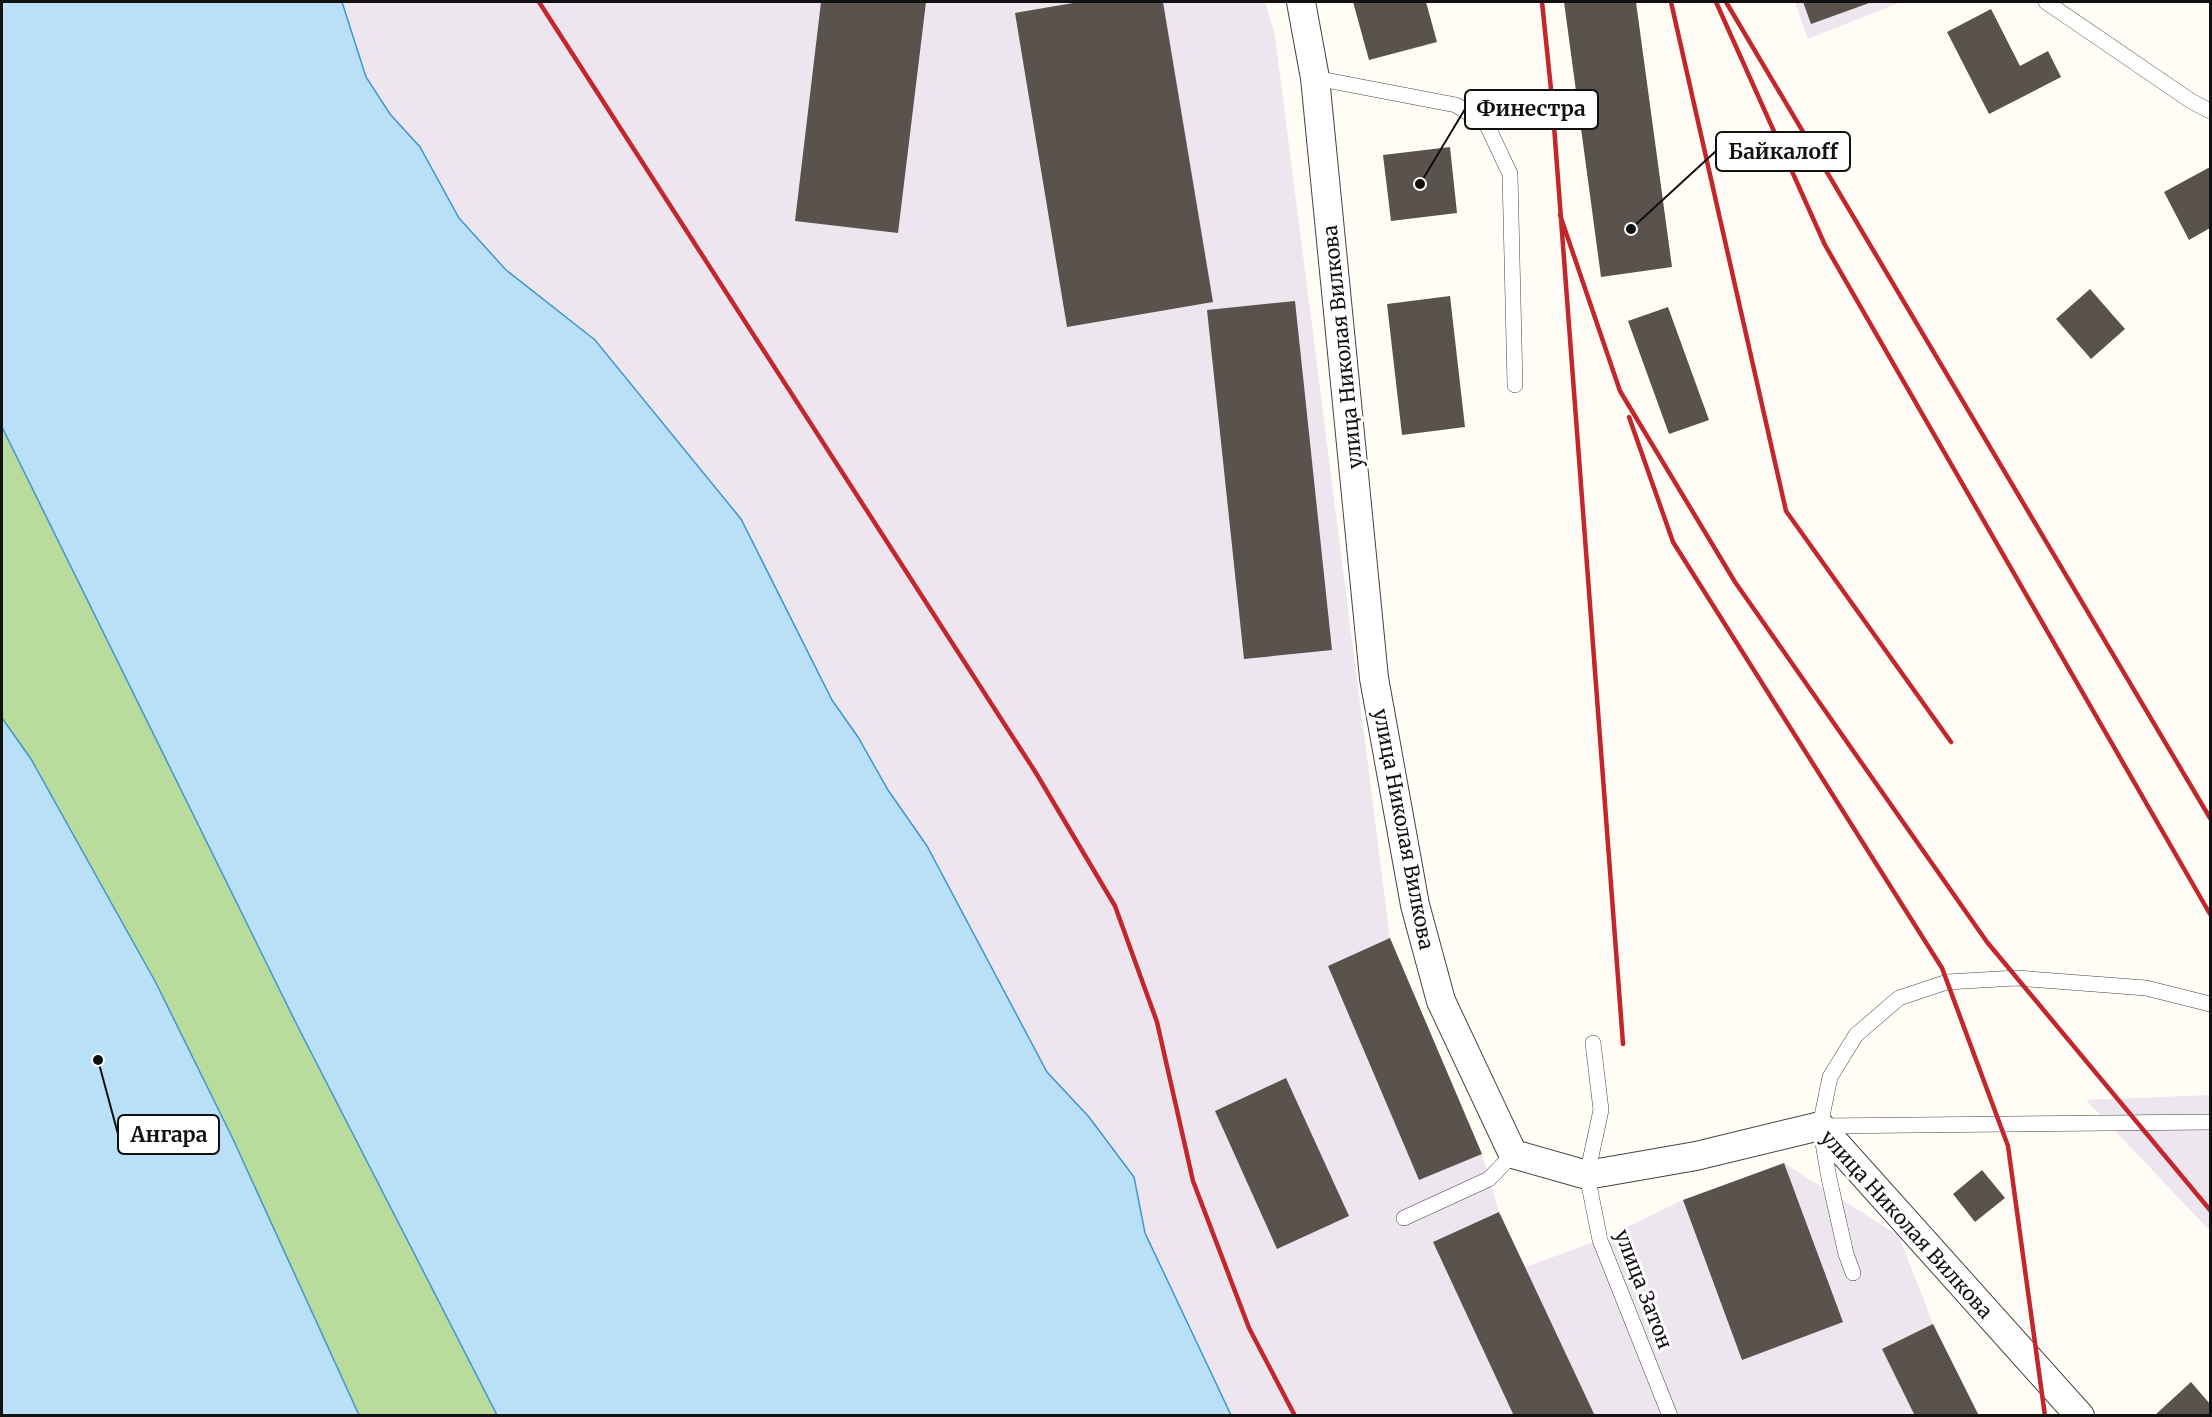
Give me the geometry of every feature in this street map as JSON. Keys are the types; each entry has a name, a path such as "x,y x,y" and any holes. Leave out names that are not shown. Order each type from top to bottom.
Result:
{"street":[{"name":"улица Николая Вилкова","path":"1301,2 1315,78 1374,678 1415,905 1441,1001 1513,1154 1587,1175 1696,1156 1820,1126 2080,1416"}],"lane":[{"path":"2046,2 2191,101 2211,111"},
{"path":"1315,78 1456,105 1487,124 1510,174 1515,385"},
{"path":"1853,1273 1834,1199 1820,1126 1830,1077 1856,1035 1899,998 1947,982 2016,978 2064,979 2146,988 2211,1004"},
{"path":"1587,1175 1601,1110 1593,1043"},
{"path":"1820,1126 2211,1122"},
{"path":"1404,1218 1489,1179 1513,1154"},
{"name":"улица Затон","path":"1587,1175 1600,1240 1670,1416"}],"shaded area":[{"path":"342,2 1265,2 1275,35 1390,938 1482,1154 1499,1212 1525,1267 1600,1240 1683,1200 1784,1163 1899,1236 1933,1324 1979,1415 1231,1415 1145,1233 1134,1177 1089,1117 1047,1072 927,846 888,790 858,737 832,700 741,519 595,340 506,270 459,218 420,147 390,114 366,77"},
{"path":"1795,2 1901,2 1808,39"},
{"path":"2210,1095 2210,1231 2086,1100"}],"green space":[{"path":"2,427 296,1023 497,1415 359,1415 232,1137 156,983 31,759 2,718"}],"water":[{"path":"2,2 342,2 366,77 390,114 420,147 459,218 506,270 595,340 741,519 832,700 858,737 888,790 927,846 1047,1072 1089,1117 1134,1177 1145,1233 1231,1415 497,1415 296,1023 2,427"},
{"path":"2,718 31,759 156,983 232,1137 359,1415 2,1415"}],"building":[{"path":"821,2 926,2 898,233 795,221"},
{"path":"1079,2 1163,2 1213,302 1067,327 1015,13"},
{"path":"1353,2 1426,2 1437,42 1369,60"},
{"path":"1564,2 1636,2 1672,267 1601,277"},
{"path":"1803,2 1872,2 1811,24"},
{"path":"1991,9 2020,66 2048,51 2061,77 1989,114 1947,32"},
{"path":"1450,147 1457,213 1391,221 1383,155"},
{"path":"2210,167 2210,228 2189,240 2164,192"},
{"path":"2090,289 2125,329 2091,359 2056,319"},
{"path":"1450,296 1465,427 1402,435 1387,304"},
{"path":"1295,301 1332,650 1244,659 1207,310"},
{"path":"1668,307 1709,420 1669,434 1628,321"},
{"path":"1390,938 1482,1154 1419,1180 1328,966"},
{"path":"1286,1078 1349,1216 1277,1249 1215,1111"},
{"path":"1784,1163 1843,1322 1742,1360 1683,1200"},
{"path":"1982,1170 2005,1198 1975,1222 1953,1194"},
{"path":"1499,1212 1595,1416 1514,1416 1433,1242"},
{"path":"1933,1324 1979,1416 1915,1416 1882,1349"},
{"path":"2191,1382 2210,1404 2210,1416 2154,1416"}],"railway":[{"path":"539,2 1036,773 1115,906 1157,1022 1193,1181 1249,1328 1295,1416"},
{"path":"1542,2 1552,99 1623,1044"},
{"path":"1671,2 1786,511 1951,742"},
{"path":"1716,2 1825,245 2210,914"},
{"path":"1726,2 2210,818"},
{"path":"1560,215 1620,391 1735,582 1987,942 2210,1210"},
{"path":"1629,417 1673,542 1942,968 2008,1146 2045,1416"}],"place":[{"name":"Финестра","path":"1420,184"},
{"name":"Байкалoff","path":"1631,229"},
{"name":"Ангара","path":"98,1060"}]}
